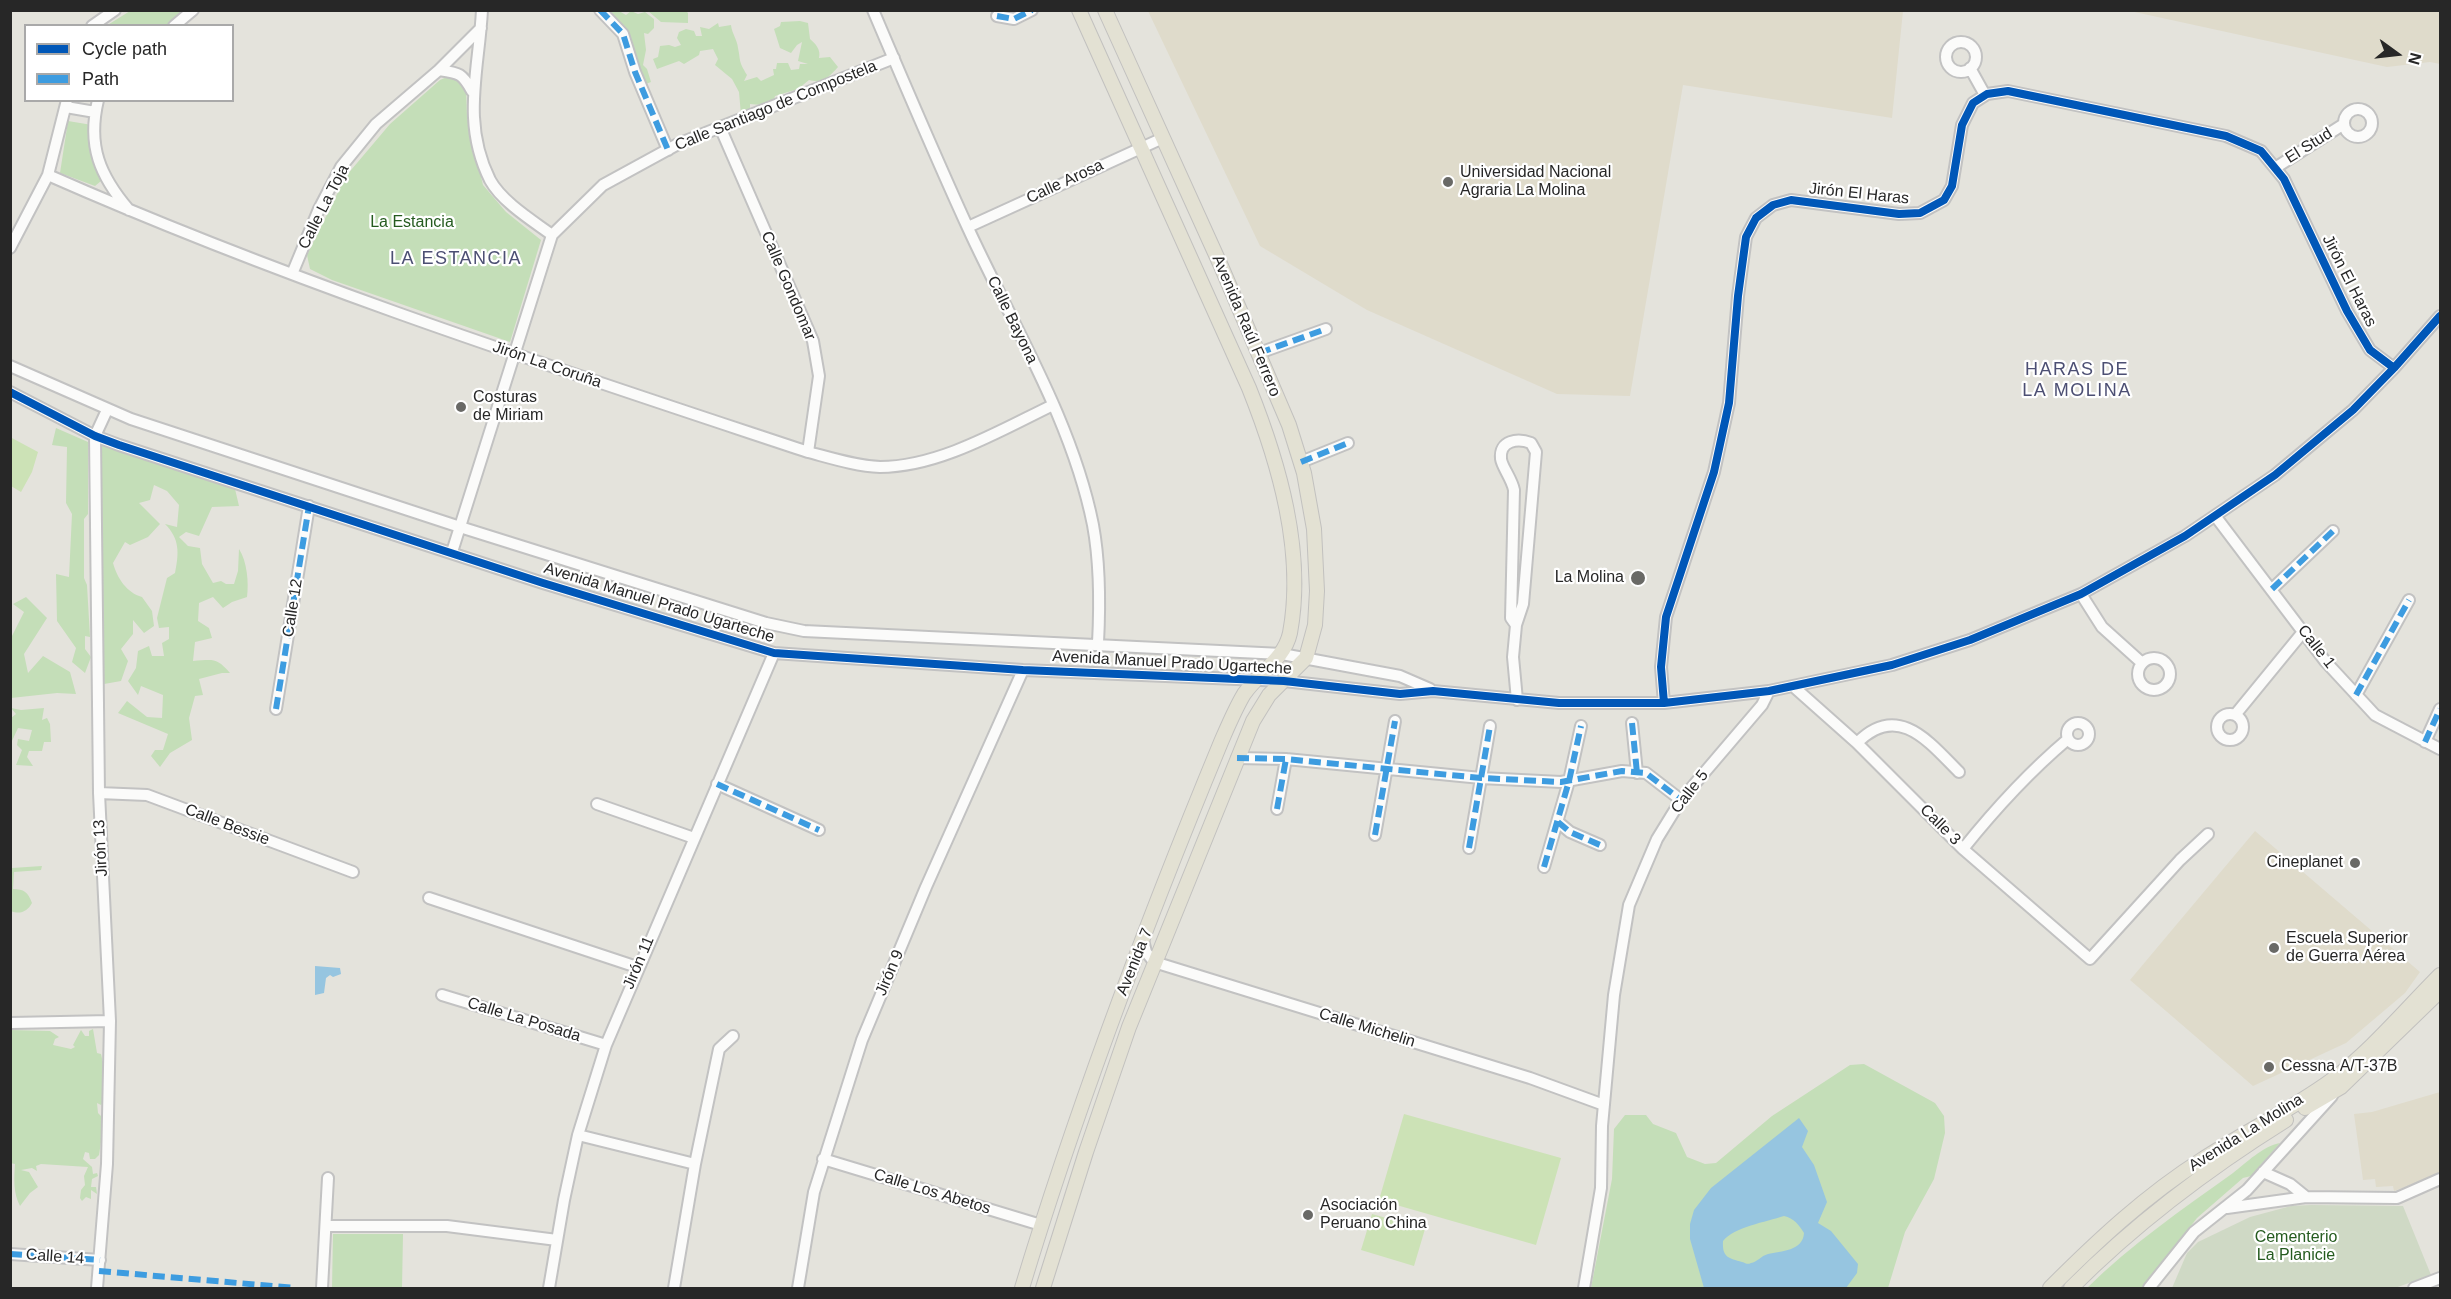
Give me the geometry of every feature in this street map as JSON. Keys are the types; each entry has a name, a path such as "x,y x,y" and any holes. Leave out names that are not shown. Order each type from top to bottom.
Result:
{"main road":[{"name":"Avenida Raúl Ferrero","path":"1079,10 1264,426 1282,492 1292,550 1294,601 1289,634 1282,654"},
{"name":"Avenida Raúl Ferrero","path":"1105,10 1290,425 1301,462 1314,529 1317,591 1315,625 1306,658"},
{"path":"1249,388 1260,388 1266,384 1269,377"},
{"name":"Avenida 7","path":"1022,1288 1041,1225 1112,1021 1222,741 1244,695 1255,680 1282,654"},
{"name":"Avenida 7","path":"1043,1288 1129,1027 1238,758 1261,705 1306,658"},
{"name":"Avenida La Molina","path":"2050,1288 2096,1242 2143,1201 2202,1159 2271,1119 2331,1080 2363,1052 2440,975"},
{"name":"Avenida La Molina","path":"2071,1288 2149,1217 2216,1167 2277,1125 2341,1087 2440,991"},
{"path":"2341,1087 2349,1071 2397,1023 2400,1015"},
{"path":"1112,1021 1129,1027"}],"street":[{"path":"95,24 115,10"},
{"path":"176,24 193,10"},
{"path":"482,10 472,91 473,117 491,181 514,207 552,235"},
{"path":"600,10 623,34 635,72 668,150"},
{"name":"Calle Bayona","path":"873,10 968,227 1053,405 1076,465 1093,526 1097,566 1098,643"},
{"path":"997,16 1014,18 1032,10"},
{"name":"Calle La Toja","path":"292,274 319,209 341,167 376,124 439,70 481,28"},
{"name":"Calle Santiago de Compostela","path":"452,552 552,235 603,185 693,136 894,58"},
{"path":"1970,68 1985,95"},
{"path":"439,70 456,72 463,76 472,91"},
{"name":"Jirón El Haras","path":"1664,703 1661,667 1666,617 1714,472 1729,403 1738,296 1746,237 1756,218 1773,206 1791,200 1899,214 1920,213 1944,200 1952,186 1962,125 1973,103 1985,95 2008,91 2226,136 2261,151 2284,179 2347,311 2370,350 2394,368"},
{"path":"98,102 94,138 100,165 111,188 131,212"},
{"path":"10,248 48,175 66,104 95,112"},
{"name":"El Stud","path":"2275,168 2344,124"},
{"name":"Calle Gondomar","path":"720,127 813,341 819,375 808,452"},
{"name":"Calle Arosa","path":"968,227 1163,138"},
{"name":"Jirón La Coruña","path":"48,175 131,212 292,274 516,355 808,452 849,462 879,467 930,459 980,441 1053,405"},
{"name":"Avenida Manuel Prado Ugarteche","path":"10,392 95,436 543,583 774,653 1023,670 1284,681 1400,694 1433,691 1517,700 1590,704 1664,703 1769,691 1851,675 1932,653 2008,626 2080,594 2151,556 2216,517 2303,453 2353,410 2440,316"},
{"path":"1258,353 1326,330"},
{"name":"Avenida Manuel Prado Ugarteche","path":"10,366 107,410 460,527 766,623 804,631 1098,643 1282,654 1400,676 1433,691"},
{"name":"Jirón 13","path":"98,1288 107,1164 110,1022 99,793 95,436 107,410"},
{"path":"1516,626 1511,618 1514,490 1511,477 1501,459 1503,448 1509,442 1521,439 1531,442 1536,452 1523,604 1516,626 1513,657 1517,700"},
{"path":"1301,462 1348,443"},
{"name":"Calle 12","path":"276,709 309,506"},
{"name":"Calle 1","path":"2216,517 2325,661 2375,715 2440,749"},
{"path":"2272,589 2333,531"},
{"path":"1513,541 1528,542"},
{"path":"2080,594 2102,627 2142,663"},
{"path":"2356,695 2409,600"},
{"path":"2235,716 2303,632"},
{"name":"Jirón 11","path":"549,1288 578,1135 606,1046 637,967 774,653"},
{"name":"Jirón 9","path":"798,1288 814,1192 862,1040 926,887 1023,670"},
{"name":"Calle 3","path":"1794,687 1857,743 1963,849 2090,959 2180,860 2208,834"},
{"name":"Calle 5","path":"1584,1288 1600,1188 1604,1105 1614,995 1629,905 1657,839 1681,800 1762,705 1769,691"},
{"path":"2425,742 2440,709"},
{"path":"1375,835 1395,721"},
{"path":"1632,723 1637,773"},
{"path":"1470,848 1490,726"},
{"path":"1544,867 1569,781 1581,726"},
{"path":"1857,743 1873,730 1884,726 1906,726 1921,735 1959,772"},
{"path":"1963,849 2033,769 2068,739"},
{"path":"1238,758 1286,759 1481,778 1569,781 1622,771 1646,773 1681,800"},
{"path":"1277,809 1286,759"},
{"path":"717,784 819,830"},
{"name":"Calle Bessie","path":"99,793 147,795 353,872"},
{"path":"597,804 693,838"},
{"path":"1558,822 1570,832 1600,845"},
{"path":"429,897 637,967"},
{"path":"1143,940 1146,952 1154,962"},
{"name":"Calle Michelin","path":"1154,962 1530,1078 1604,1105"},
{"name":"Calle La Posada","path":"442,995 606,1046"},
{"path":"11,1023 110,1022"},
{"path":"674,1288 695,1164 719,1049 733,1036"},
{"path":"2149,1288 2194,1232 2247,1190 2311,1117 2341,1087"},
{"path":"578,1135 695,1164"},
{"name":"Calle Los Abetos","path":"823,1159 1041,1225"},
{"path":"2263,1172 2290,1184 2306,1197"},
{"path":"322,1288 328,1178"},
{"path":"2225,1209 2306,1197 2397,1198 2440,1179"},
{"path":"326,1226 447,1226 557,1240"},
{"name":"Calle 14","path":"10,1254 100,1260"},
{"path":"2160,1288 2169,1261"},
{"path":"2414,1288 2440,1278"}],"shaded area":[{"name":"Universidad Nacional Agraria La Molina","path":"1148,11 1903,11 1892,118 1683,85 1630,396 1557,394 1367,310 1260,246"},
{"path":"2130,11 2440,11 2440,64 2430,62 2387,67"},
{"name":"Escuela Superior de Guerra Aérea","path":"2255,831 2420,972 2405,993 2346,1043 2253,1086 2130,980"},
{"path":"2440,1092 2440,1175 2394,1191 2393,1186 2376,1187 2375,1179 2363,1180 2354,1114 2372,1112"}],"green space":[{"path":"130,11 187,11 168,24 109,24"},
{"path":"604,11 619,11 626,15 631,11 638,14 645,12 654,19 654,28 648,34 644,33 646,50 643,65 647,69 651,82 643,85 625,31"},
{"path":"648,11 686,11 688,23 661,22"},
{"path":"781,22 808,23 810,39 818,47 819,58 830,57 838,67 829,77 822,80 809,80 798,89 775,96 774,100 761,105 750,104 750,110 741,115 739,92 732,79 715,65 718,59 713,49 700,51 699,55 684,64 679,61 657,69 653,59 658,57 660,46 681,45 677,38 679,32 686,29 694,31 696,36 702,36 700,27 709,29 718,23 719,27 731,25 741,64 747,75 744,81 757,77 761,81 774,75 773,69 776,69 777,63 788,63 791,70 799,69 800,64 808,64 798,61 802,42 791,53 780,48 774,29 780,26"},
{"name":"La Estancia","path":"449,76 460,78 466,85 467,117 483,185 506,212 541,240 510,342 332,280 310,269 307,255 346,176 390,124 440,80"},
{"path":"68,121 92,125 101,181 95,186 60,173"},
{"path":"56,428 88,442 88,514 84,519 84,578 87,585 90,637 85,636 85,649 91,657 85,673 72,662 76,648 57,621 56,574 69,577 72,514 66,503 67,447 52,445"},
{"path":"10,437 38,452 32,472 21,492 11,486"},
{"path":"101,442 235,489 239,506 212,507 199,536 186,532 179,537 188,546 200,548 202,564 213,583 221,581 234,584 238,571 239,549 246,566 248,591 247,597 223,608 213,597 199,603 198,621 209,628 212,638 195,642 193,661 214,661 230,673 199,679 203,695 195,696 189,718 192,740 170,753 160,767 151,756 155,750 163,750 168,734 118,713 127,701 147,717 162,718 163,695 141,686 138,695 128,681 136,668 138,651 149,646 152,656 164,656 162,643 169,639 169,627 159,628 157,618 167,578 175,573 177,559 176,541 165,524 177,527 179,505 167,491 154,485 150,500 139,503 160,524 148,537 130,545 125,542 113,563 123,584 142,597 152,611 154,626 144,633 133,620 133,634 121,649 128,661 121,681 104,684 100,531"},
{"path":"26,597 47,618 24,654 28,673 43,656 70,672 76,694 57,693 11,698 11,638 24,612 13,604"},
{"path":"11,708 21,710 44,708 42,720 47,718 50,724 51,742 44,742 42,751 29,751 27,757 33,766 16,765 22,750 17,745 18,739 29,741 32,730 18,728 11,743 11,718 16,714"},
{"path":"10,863 12,868 42,866 41,870 14,872 13,889 25,892 32,903 21,912 11,911"},
{"path":"93,1029 97,1053 101,1054 105,1072 105,1102 101,1105 97,1103 98,1113 103,1118 105,1126 101,1130 105,1139 101,1142 99,1155 95,1159 90,1159 89,1153 85,1152 83,1159 92,1167 93,1174 97,1173 98,1176 92,1179 91,1187 96,1187 97,1194 91,1190 91,1199 86,1197 82,1201 80,1198 88,1167 41,1164 36,1166 37,1171 32,1168 21,1170 29,1172 38,1187 20,1206 15,1191 15,1164 10,1163 10,1030 50,1031 59,1037 55,1039 53,1045 71,1049 75,1047 73,1045 81,1030 85,1036 89,1036 89,1031"},
{"path":"1864,1064 1935,1103 1944,1116 1945,1133 1934,1179 1905,1232 1888,1288 1591,1288 1612,1179 1614,1129 1625,1115 1646,1115 1653,1124 1676,1133 1687,1157 1705,1164 1716,1163 1772,1116 1850,1065"},
{"path":"1404,1114 1561,1158 1536,1245 1379,1200"},
{"path":"2280,1143 2251,1176 2243,1178 2197,1218 2143,1288 2087,1288 2157,1228 2255,1155"},
{"name":"Cementerio La Planicie","path":"2291,1206 2403,1206 2431,1275 2395,1288 2172,1288 2187,1253 2198,1242 2250,1217"},
{"path":"1372,1214 1425,1229 1414,1266 1361,1250"},
{"path":"333,1234 403,1234 402,1288 332,1288"}],"water":[{"path":"315,966 340,968 341,974 333,977 330,975 326,978 324,993 315,995"},
{"path":"1799,1118 1808,1131 1802,1147 1814,1165 1827,1202 1818,1223 1831,1231 1858,1264 1857,1273 1846,1288 1704,1288 1690,1239 1690,1224 1694,1210 1711,1188","holes":["1784,1216 1796,1222 1804,1233 1803,1239 1796,1247 1768,1254 1748,1264 1725,1254 1723,1241 1728,1236 1742,1229"]}],"marked path":[{"path":"600,10 623,34 635,72 668,150"},
{"path":"997,16 1014,19 1032,10"},
{"path":"1259,353 1326,329"},
{"path":"1301,462 1348,443"},
{"path":"276,709 309,506"},
{"path":"2272,589 2333,531"},
{"path":"2356,695 2409,600"},
{"path":"2425,742 2440,709"},
{"path":"1375,835 1395,721"},
{"path":"1632,723 1637,773"},
{"path":"1469,848 1490,726"},
{"path":"1544,867 1569,781 1581,726"},
{"path":"1237,758 1286,759 1481,778 1561,782 1622,771 1646,773 1681,800"},
{"path":"1277,809 1286,759"},
{"path":"717,784 819,830"},
{"path":"1558,822 1570,832 1600,845"},
{"path":"10,1254 100,1260"},
{"path":"99,1271 296,1288"}],"cycle path":[{"path":"1664,703 1661,667 1666,617 1714,472 1729,403 1738,296 1746,237 1756,218 1773,205 1791,200 1899,214 1920,213 1944,200 1952,186 1962,125 1973,103 1987,94 2008,91 2226,136 2261,151 2284,179 2347,311 2370,350 2394,368"},
{"path":"10,392 95,436 119,445 543,583 774,653 1023,670 1284,681 1400,694 1433,691 1559,703 1664,703 1769,691 1892,665 1970,640 2081,594 2185,536 2275,475 2353,410 2440,316"}],"place":[{"name":"Universidad Nacional Agraria La Molina","path":"1448,182"},
{"name":"Costuras de Miriam","path":"461,407"},
{"name":"La Molina","path":"1638,578"},
{"name":"Cineplanet","path":"2355,863"},
{"name":"Escuela Superior de Guerra Aérea","path":"2274,948"},
{"name":"Cessna A/T-37B","path":"2269,1067"},
{"name":"Asociación Peruano China","path":"1308,1215"}],"district":[{"name":"LA ESTANCIA","path":"456,259"},
{"name":"HARAS DE LA MOLINA","path":"2077,380"}]}
